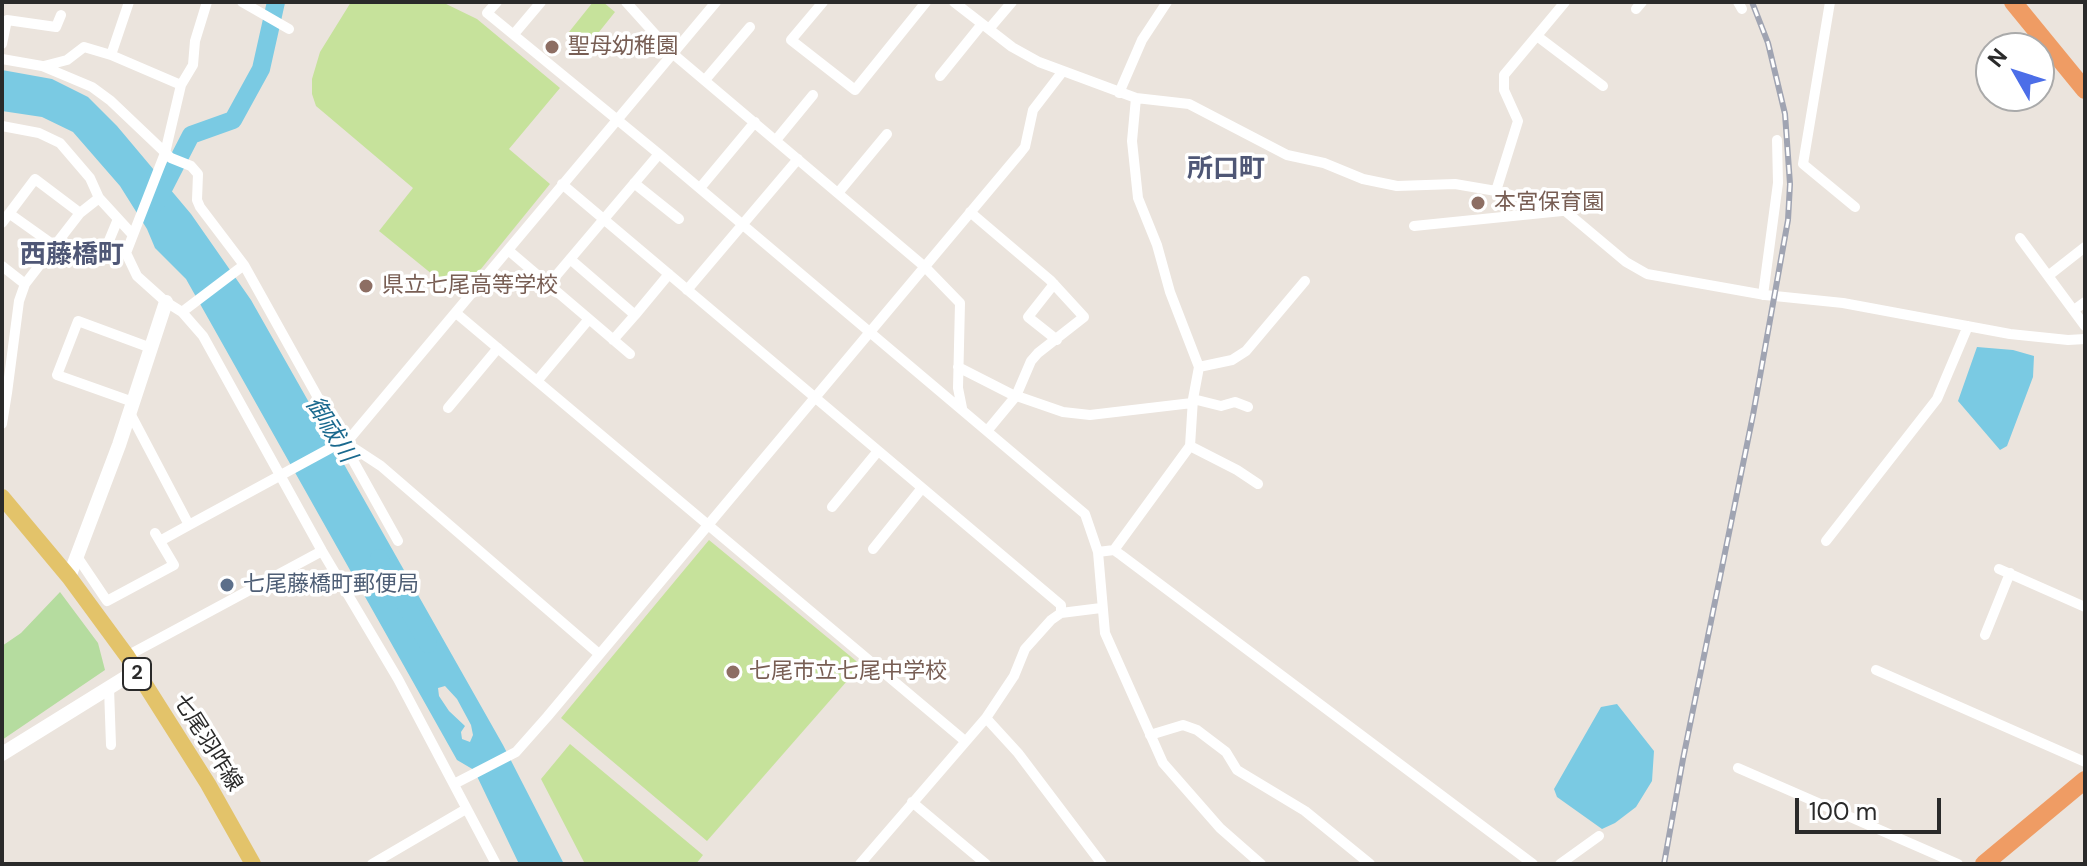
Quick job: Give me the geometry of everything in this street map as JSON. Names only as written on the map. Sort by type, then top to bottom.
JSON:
[{"type":"highway","points":[[2013,2],[2085,90]]},
{"type":"highway","points":[[1984,864],[2085,780]]},
{"type":"main road","name":"七尾羽咋線","points":[[2,497],[69,577],[127,656],[208,784],[252,864]]},
{"type":"street","points":[[111,55],[129,2]]},
{"type":"street","points":[[207,2],[195,41],[193,65],[181,85],[168,155],[126,253],[137,276],[182,312],[203,336],[322,551],[398,679],[496,864]]},
{"type":"street","points":[[242,2],[284,26]]},
{"type":"street","points":[[514,34],[541,2]]},
{"type":"street","points":[[626,2],[672,53],[925,267],[960,303],[958,388],[963,410]]},
{"type":"street","points":[[78,558],[107,601],[174,565],[158,537],[189,525],[344,442],[716,2]]},
{"type":"street","points":[[823,2],[791,40],[855,90],[926,2]]},
{"type":"street","points":[[954,2],[1012,47],[1039,62],[1136,98],[1189,104],[1287,155],[1324,163],[1363,179],[1397,186],[1455,184],[1496,191],[1564,210],[1626,262],[1647,274],[1763,295],[1843,303],[2041,338],[2085,339]]},
{"type":"street","points":[[940,76],[1012,2]]},
{"type":"street","points":[[1119,93],[1142,40],[1167,2]]},
{"type":"street","points":[[1496,191],[1518,121],[1504,90],[1504,75],[1565,2]]},
{"type":"street","points":[[1830,2],[1803,164],[1855,207]]},
{"type":"street","points":[[495,3],[487,13],[618,119],[1085,514],[1098,552],[1105,633],[1163,763],[1220,828],[1261,864]]},
{"type":"street","points":[[2,44],[7,20],[56,27],[61,15]]},
{"type":"street","points":[[705,80],[750,27]]},
{"type":"street","points":[[1537,36],[1603,86]]},
{"type":"street","points":[[42,66],[67,60],[84,47],[181,85]]},
{"type":"street","points":[[2,59],[42,66],[92,87],[168,155],[198,174],[197,200],[200,207],[244,265],[398,541]]},
{"type":"street","points":[[454,784],[516,752],[1025,147],[1033,110],[1063,71]]},
{"type":"street","points":[[776,140],[813,95]]},
{"type":"street","points":[[1114,550],[1190,446],[1199,367],[1138,198],[1132,141],[1136,98]]},
{"type":"street","points":[[700,188],[755,122]]},
{"type":"street","points":[[2,126],[39,133],[60,143],[90,178],[99,198],[132,234]]},
{"type":"street","points":[[838,193],[887,134]]},
{"type":"street","points":[[1763,295],[1778,183],[1777,140]]},
{"type":"street","points":[[549,284],[659,154]]},
{"type":"street","points":[[687,290],[798,159]]},
{"type":"street","points":[[2,223],[35,179],[80,213]]},
{"type":"street","points":[[634,183],[679,219]]},
{"type":"street","points":[[562,184],[1061,605],[1061,613]]},
{"type":"street","points":[[2,424],[19,301],[25,284],[80,213],[99,198]]},
{"type":"street","points":[[1414,226],[1564,210]]},
{"type":"street","points":[[970,212],[1054,284],[1084,317],[1031,361],[1016,396],[987,431]]},
{"type":"street","points":[[10,214],[55,246]]},
{"type":"street","points":[[101,260],[118,219]]},
{"type":"street","points":[[2020,238],[2085,326]]},
{"type":"street","points":[[2048,276],[2085,247]]},
{"type":"street","points":[[508,250],[630,354]]},
{"type":"street","points":[[570,259],[635,315]]},
{"type":"street","points":[[182,312],[244,265]]},
{"type":"street","points":[[2,266],[25,284]]},
{"type":"street","points":[[613,340],[669,274]]},
{"type":"street","points":[[1199,367],[1232,360],[1246,351],[1305,281]]},
{"type":"street","points":[[1054,284],[1028,317],[1057,340]]},
{"type":"street","points":[[69,577],[132,407],[166,302]]},
{"type":"street","points":[[2074,310],[2085,302]]},
{"type":"street","points":[[456,313],[965,741]]},
{"type":"street","points":[[537,381],[589,319]]},
{"type":"street","points":[[151,348],[78,321],[57,375],[132,407],[189,525]]},
{"type":"street","points":[[1826,541],[1937,399],[1968,326]]},
{"type":"street","points":[[448,408],[498,348]]},
{"type":"street","points":[[958,367],[1016,396],[1063,412],[1090,415],[1193,401],[1221,406],[1235,402],[1248,407]]},
{"type":"street","points":[[344,442],[381,466],[599,654]]},
{"type":"street","points":[[1190,446],[1258,484]]},
{"type":"street","points":[[832,507],[878,451]]},
{"type":"street","points":[[873,549],[922,488]]},
{"type":"street","points":[[1098,552],[1114,550],[1533,864]]},
{"type":"street","points":[[127,656],[322,551]]},
{"type":"street","points":[[1985,635],[2004,571],[2084,603]]},
{"type":"street","points":[[860,864],[986,718],[1014,676],[1025,649],[1051,620],[1061,613],[1101,608]]},
{"type":"street","points":[[1876,670],[2085,762]]},
{"type":"street","points":[[2,754],[136,671]]},
{"type":"street","points":[[109,688],[111,745]]},
{"type":"street","points":[[986,718],[1018,753],[1102,864]]},
{"type":"street","points":[[1150,735],[1183,725],[1197,730],[1226,752],[1237,770],[1305,811],[1370,864]]},
{"type":"street","points":[[1738,768],[1958,864]]},
{"type":"street","points":[[912,802],[986,864]]},
{"type":"street","points":[[372,864],[466,809]]},
{"type":"street","points":[[1560,864],[1599,836]]},
{"type":"green space","points":[[351,2],[442,2],[477,19],[560,88],[509,149],[550,184],[459,296],[379,231],[413,188],[316,106],[312,79],[320,52]]},
{"type":"green space","points":[[593,2],[603,2],[615,12],[587,47],[569,32]]},
{"type":"green space","points":[[709,540],[861,665],[707,841],[561,718]]},
{"type":"green space","points":[[60,592],[98,643],[105,670],[2,740],[2,646],[21,633]]},
{"type":"green space","points":[[570,744],[703,855],[696,864],[585,864],[541,779]]},
{"type":"water","points":[[2,70],[52,79],[88,97],[117,126],[191,214],[251,300],[503,745],[564,864],[519,864],[474,770],[457,760],[186,279],[155,248],[120,186],[73,132],[42,117],[2,111]],"holes":[[[386,575],[403,591],[419,615],[418,625],[398,601]],[[445,686],[457,699],[471,725],[473,735],[470,742],[462,739],[461,732],[465,726],[439,696],[438,688]]]},
{"type":"water","points":[[1977,347],[2013,350],[2034,356],[2033,377],[2007,446],[2000,450],[1958,401]]},
{"type":"water","points":[[1617,704],[1654,751],[1652,781],[1636,807],[1602,829],[1557,797],[1554,789],[1601,707]]},
{"type":"waterway","points":[[156,203],[191,135],[233,120],[261,69],[276,2]]},
{"type":"waterway","name":"御祓川","points":[[379,558],[428,644]]},
{"type":"railway","points":[[1664,864],[1753,415],[1788,220],[1790,184],[1785,114],[1768,43],[1752,2]]},
{"type":"place","name":"聖母幼稚園","points":[[552,47]]},
{"type":"place","name":"本宮保育園","points":[[1478,203]]},
{"type":"place","name":"県立七尾高等学校","points":[[366,286]]},
{"type":"place","name":"七尾藤橋町郵便局","points":[[227,585]]},
{"type":"place","name":"七尾市立七尾中学校","points":[[733,672]]},
{"type":"district","name":"所口町","points":[[1226,170]]},
{"type":"district","name":"西藤橋町","points":[[72,256]]}]
